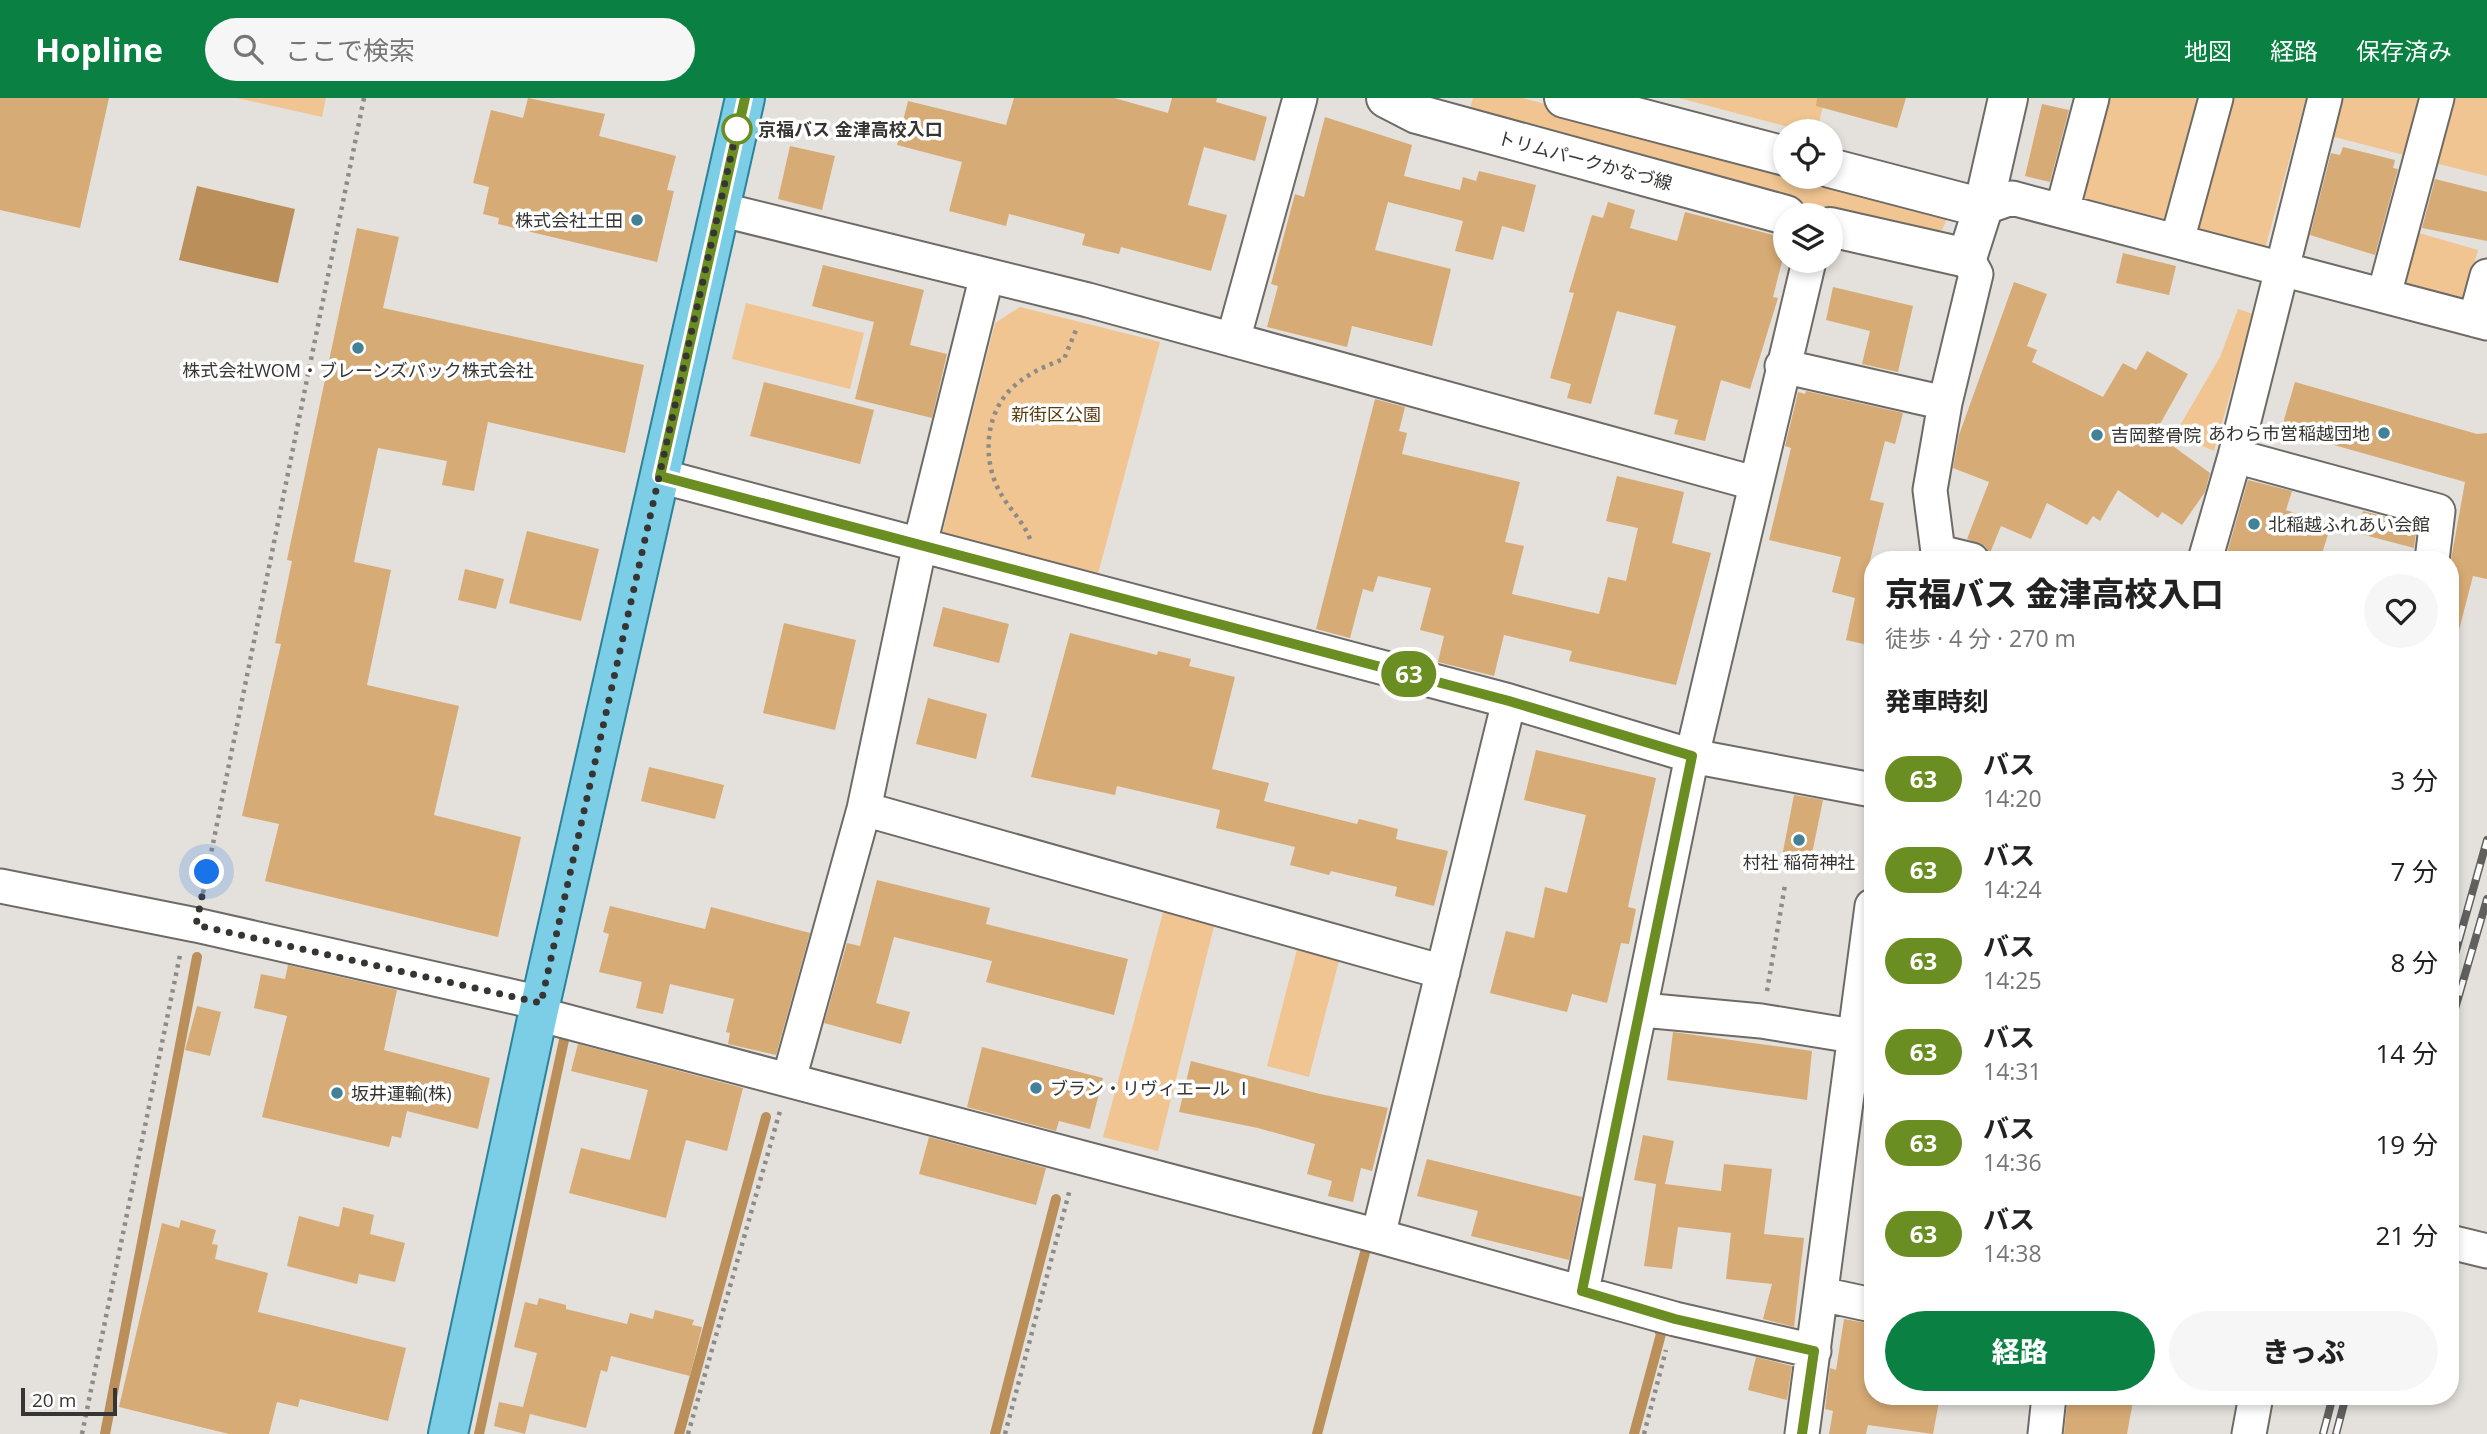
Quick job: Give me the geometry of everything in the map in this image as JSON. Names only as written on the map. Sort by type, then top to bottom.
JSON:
[{"type":"main road","points":[[448,1434],[539,1009],[745,98]]},
{"type":"main road","name":"トリムパークかなづ線","points":[[1386,98],[1417,114],[1773,211]]},
{"type":"main road","points":[[1563,98],[1773,153]]},
{"type":"main road","points":[[1843,230],[1967,258],[1983,208],[2008,98]]},
{"type":"main road","points":[[1843,171],[1983,208]]},
{"type":"street","points":[[1233,340],[1300,98]]},
{"type":"street","points":[[2063,211],[2092,98]]},
{"type":"street","points":[[2177,241],[2216,98]]},
{"type":"street","points":[[2208,551],[2235,456],[2325,98]]},
{"type":"street","points":[[2384,295],[2437,98]]},
{"type":"street","points":[[1983,208],[2011,198],[2481,321],[2487,276]]},
{"type":"street","points":[[719,208],[1088,300],[1754,483]]},
{"type":"street","points":[[1938,551],[1930,490],[1945,403],[1976,274],[1967,258]]},
{"type":"street","points":[[1582,1291],[1642,1010],[1692,756],[1754,483],[1806,273]]},
{"type":"street","points":[[789,1079],[864,808],[920,544],[988,275]]},
{"type":"street","points":[[1782,366],[1945,403]]},
{"type":"street","points":[[2235,456],[2438,512],[2433,551]]},
{"type":"street","points":[[660,476],[1509,701],[1692,756],[1864,788]]},
{"type":"street","points":[[1378,1236],[1509,701]]},
{"type":"street","points":[[864,808],[1443,972]]},
{"type":"street","points":[[0,886],[191,924],[539,1009],[789,1079],[1582,1291],[1675,1319],[1814,1351]]},
{"type":"street","points":[[1802,1434],[1821,1294],[1861,1078],[1853,1035],[1864,960]]},
{"type":"street","points":[[1642,1010],[1761,1021],[1853,1035]]},
{"type":"street","points":[[2459,1244],[2487,1251]]},
{"type":"street","points":[[1821,1294],[1864,1303]]},
{"type":"street","points":[[2045,1434],[2048,1405]]},
{"type":"street","points":[[2249,1434],[2254,1405]]},
{"type":"path","points":[[82,1434],[364,98]]},
{"type":"path","points":[[1032,544],[1026,528],[1000,493],[987,458],[990,427],[1010,389],[1038,369],[1064,359],[1088,300]]},
{"type":"path","points":[[1761,1021],[1786,885]]},
{"type":"path","points":[[688,1434],[789,1079]]},
{"type":"path","points":[[1005,1434],[1078,1157]]},
{"type":"path","points":[[1644,1434],[1675,1319]]},
{"type":"green space","points":[[237,98],[326,98],[322,117]]},
{"type":"green space","points":[[1473,98],[1522,98],[1773,164],[1773,189],[1843,189],[1843,182],[1951,210],[1942,230],[1931,235],[1843,218],[1843,203],[1781,203],[1467,120]]},
{"type":"green space","points":[[1679,98],[1825,98],[1820,119],[1773,119],[1773,123]]},
{"type":"green space","points":[[2104,98],[2201,98],[2169,220],[2078,197]]},
{"type":"green space","points":[[2226,98],[2306,98],[2265,249],[2192,229]]},
{"type":"green space","points":[[2332,98],[2422,98],[2408,156],[2323,134]]},
{"type":"green space","points":[[2447,98],[2487,98],[2487,176],[2431,162]]},
{"type":"green space","points":[[2412,231],[2478,250],[2464,301],[2397,283]]},
{"type":"green space","points":[[746,303],[864,333],[850,389],[732,359]]},
{"type":"green space","name":"新街区公園","points":[[1020,307],[1160,342],[1098,574],[942,534],[995,323]]},
{"type":"green space","points":[[2238,309],[2253,314],[2214,451],[2175,434],[2220,357]]},
{"type":"green space","points":[[1165,905],[1215,922],[1158,1151],[1103,1137]]},
{"type":"green space","points":[[1299,942],[1341,953],[1309,1077],[1267,1066]]},
{"type":"shaded area","points":[[197,186],[295,209],[278,283],[179,260]]},
{"type":"building","points":[[0,98],[109,98],[80,228],[0,210]]},
{"type":"building","points":[[528,98],[605,114],[599,136],[676,156],[667,190],[674,191],[657,262],[498,224],[499,218],[483,214],[489,187],[473,183],[491,110],[523,118]]},
{"type":"building","points":[[1014,98],[1114,98],[1168,113],[1172,98],[1217,98],[1216,102],[1267,117],[1255,161],[1204,147],[1188,205],[1227,215],[1211,271],[1121,247],[1119,254],[1082,245],[1085,234],[1009,214],[1006,226],[949,211],[962,162],[897,145],[908,101],[1006,125]]},
{"type":"building","points":[[1817,98],[1906,98],[1897,128],[1816,106]]},
{"type":"building","points":[[2042,104],[2069,110],[2050,182],[2025,176]]},
{"type":"building","points":[[1325,117],[1412,145],[1404,176],[1460,190],[1463,177],[1476,181],[1479,171],[1536,185],[1524,232],[1502,226],[1493,260],[1455,251],[1463,221],[1388,202],[1375,250],[1451,269],[1432,346],[1352,326],[1347,347],[1267,327],[1278,286],[1271,284],[1295,194],[1304,197]]},
{"type":"building","points":[[790,146],[835,156],[822,210],[778,199]]},
{"type":"building","points":[[2343,147],[2395,160],[2393,168],[2398,169],[2375,255],[2310,235],[2331,153],[2340,155]]},
{"type":"building","points":[[2435,179],[2487,192],[2487,241],[2422,228]]},
{"type":"building","points":[[1608,202],[1635,210],[1630,228],[1677,241],[1685,212],[1773,235],[1773,273],[1779,273],[1773,297],[1778,298],[1750,389],[1721,380],[1705,441],[1674,434],[1678,420],[1654,414],[1676,326],[1617,311],[1591,404],[1567,398],[1571,384],[1550,378],[1574,293],[1569,292],[1592,215],[1603,218]]},
{"type":"building","points":[[357,228],[399,237],[383,308],[644,365],[625,453],[488,422],[474,491],[442,485],[447,461],[378,448],[354,562],[391,570],[367,685],[459,706],[434,815],[521,837],[498,937],[265,881],[279,824],[242,816],[281,644],[275,643],[292,561],[287,560]]},
{"type":"building","points":[[2123,253],[2176,266],[2169,295],[2116,283]]},
{"type":"building","points":[[823,265],[924,290],[910,345],[947,354],[932,418],[855,399],[874,322],[812,306]]},
{"type":"building","points":[[2014,282],[2047,294],[2027,346],[2037,350],[2032,362],[2103,397],[2123,363],[2136,370],[2147,351],[2188,374],[2155,433],[2210,473],[2205,492],[2182,525],[2162,512],[2158,518],[2118,490],[2100,521],[2093,516],[2087,525],[2047,503],[2031,539],[2001,526],[1989,551],[1985,546],[1967,539],[1989,482],[1953,468],[1959,435]]},
{"type":"building","points":[[1833,287],[1913,306],[1898,372],[1862,364],[1870,331],[1826,320]]},
{"type":"building","points":[[764,382],[874,410],[860,464],[750,436]]},
{"type":"building","name":"あわら市営稲越団地","points":[[2295,382],[2477,434],[2487,433],[2487,579],[2473,576],[2459,630],[2459,551],[2453,551],[2465,482],[2281,430]]},
{"type":"building","points":[[1806,391],[1903,413],[1895,444],[1885,441],[1870,500],[1884,503],[1872,551],[1864,551],[1864,644],[1846,640],[1855,598],[1832,592],[1841,557],[1769,540],[1791,448],[1785,446],[1798,392],[1805,394]]},
{"type":"building","points":[[1375,399],[1405,407],[1399,431],[1407,433],[1402,454],[1520,482],[1505,542],[1524,546],[1512,594],[1599,614],[1608,577],[1626,581],[1638,528],[1606,521],[1617,476],[1684,492],[1672,543],[1711,553],[1676,685],[1569,661],[1572,651],[1504,635],[1494,676],[1438,662],[1444,636],[1420,630],[1431,588],[1378,576],[1373,592],[1363,589],[1350,638],[1316,629]]},
{"type":"building","name":"北稲越ふれあい会館","points":[[2248,480],[2292,491],[2286,510],[2331,525],[2323,551],[2228,551]]},
{"type":"building","points":[[2363,511],[2417,525],[2414,548],[2357,533]]},
{"type":"building","points":[[527,531],[599,549],[581,621],[509,603]]},
{"type":"building","points":[[465,569],[504,579],[496,609],[458,600]]},
{"type":"building","points":[[943,607],[1009,624],[999,663],[933,646]]},
{"type":"building","points":[[784,623],[856,640],[835,730],[763,713]]},
{"type":"building","points":[[1070,633],[1157,655],[1158,651],[1191,659],[1189,666],[1235,677],[1212,769],[1269,783],[1264,801],[1357,824],[1359,819],[1398,829],[1396,839],[1448,851],[1434,906],[1395,896],[1397,887],[1331,871],[1329,875],[1290,865],[1295,847],[1216,828],[1220,810],[1117,786],[1115,795],[1031,777]]},
{"type":"building","points":[[928,698],[987,714],[976,759],[916,744]]},
{"type":"building","points":[[1536,750],[1656,778],[1628,907],[1636,909],[1629,944],[1621,943],[1607,1003],[1572,994],[1567,1012],[1490,993],[1506,931],[1534,938],[1545,887],[1567,893],[1586,815],[1524,800]]},
{"type":"building","points":[[649,767],[724,785],[715,819],[641,801]]},
{"type":"building","points":[[1794,795],[1823,800],[1808,873],[1780,867]]},
{"type":"building","points":[[877,880],[990,908],[986,924],[1128,959],[1114,1015],[986,982],[992,961],[894,937],[876,1003],[910,1012],[901,1044],[824,1023],[847,943],[860,946]]},
{"type":"building","points":[[610,906],[705,929],[711,907],[810,933],[776,1055],[728,1044],[730,1033],[726,1032],[734,999],[670,984],[663,1014],[636,1008],[642,982],[599,972],[609,934],[603,932]]},
{"type":"building","points":[[288,965],[397,990],[384,1050],[490,1078],[478,1129],[407,1111],[401,1138],[392,1136],[389,1147],[262,1117],[287,1016],[254,1008],[261,974],[285,979]]},
{"type":"building","points":[[197,1006],[221,1012],[210,1056],[185,1050]]},
{"type":"building","points":[[1673,1032],[1812,1051],[1807,1100],[1667,1080]]},
{"type":"building","points":[[578,1044],[743,1088],[727,1151],[686,1140],[666,1218],[569,1193],[581,1148],[630,1160],[648,1090],[571,1071]]},
{"type":"building","name":"ブラン・リヴィエール Ⅰ","points":[[982,1047],[1103,1078],[1090,1129],[1059,1121],[1056,1131],[967,1107]]},
{"type":"building","points":[[1191,1061],[1320,1094],[1388,1108],[1372,1171],[1361,1168],[1353,1202],[1328,1196],[1332,1181],[1307,1174],[1315,1144],[1258,1128],[1179,1112]]},
{"type":"building","points":[[1643,1135],[1674,1141],[1665,1184],[1721,1191],[1724,1164],[1772,1169],[1764,1234],[1804,1238],[1794,1327],[1763,1319],[1772,1284],[1726,1279],[1731,1233],[1678,1227],[1672,1269],[1644,1266],[1656,1184],[1634,1180]]},
{"type":"building","points":[[929,1137],[1046,1168],[1036,1205],[919,1174]]},
{"type":"building","points":[[1427,1159],[1582,1197],[1569,1260],[1471,1236],[1478,1211],[1417,1196]]},
{"type":"building","points":[[343,1207],[374,1215],[370,1234],[405,1243],[395,1282],[359,1274],[357,1284],[287,1266],[299,1216],[339,1227]]},
{"type":"building","points":[[181,1220],[216,1230],[212,1244],[218,1245],[215,1259],[268,1273],[258,1312],[406,1348],[388,1421],[300,1399],[298,1407],[277,1402],[269,1434],[229,1434],[119,1407],[162,1223],[179,1228]]},
{"type":"building","points":[[539,1298],[566,1305],[566,1309],[627,1324],[630,1313],[653,1319],[655,1310],[694,1320],[692,1325],[702,1327],[690,1376],[611,1356],[607,1372],[601,1370],[586,1428],[530,1414],[525,1434],[494,1426],[499,1402],[523,1407],[537,1353],[514,1347],[525,1302],[537,1305]]},
{"type":"building","points":[[1844,1319],[1864,1323],[1864,1405],[1938,1405],[1933,1434],[1868,1425],[1866,1434],[1829,1434],[1833,1411],[1825,1409],[1830,1368],[1836,1370]]},
{"type":"building","points":[[1756,1357],[1792,1366],[1787,1400],[1748,1390]]},
{"type":"building","points":[[2067,1405],[2132,1405],[2127,1434],[2064,1434]]},
{"type":"waterway","points":[[105,1434],[197,957]]},
{"type":"waterway","points":[[479,1434],[564,1040]]},
{"type":"waterway","points":[[679,1434],[766,1117]]},
{"type":"waterway","points":[[995,1434],[1056,1199]]},
{"type":"waterway","points":[[1317,1434],[1367,1245],[1374,1247]]},
{"type":"waterway","points":[[1634,1434],[1661,1334],[1657,1326],[1651,1324]]},
{"type":"railway","points":[[2459,940],[2487,840]]},
{"type":"railway","points":[[2459,995],[2487,899]]},
{"type":"railway","points":[[2323,1434],[2331,1405]]},
{"type":"railway","points":[[2336,1434],[2344,1405]]},
{"type":"bus line","name":"63","points":[[745,98],[660,476],[1509,701],[1692,756],[1642,1010],[1582,1291],[1675,1319],[1814,1351],[1802,1434]]},
{"type":"place","name":"京福バス 金津高校入口","points":[[737,129]]},
{"type":"place","name":"株式会社土田","points":[[637,220]]},
{"type":"place","name":"株式会社WOM・ブレーンズパック株式会社","points":[[358,348]]},
{"type":"place","name":"あわら市営稲越団地","points":[[2384,433]]},
{"type":"place","name":"吉岡整骨院","points":[[2097,435]]},
{"type":"place","name":"北稲越ふれあい会館","points":[[2254,524]]},
{"type":"place","name":"村社 稲荷神社","points":[[1799,840]]},
{"type":"place","name":"ブラン・リヴィエール Ⅰ","points":[[1036,1088]]},
{"type":"place","name":"坂井運輸(株)","points":[[337,1093]]},
{"type":"route","points":[[207,872],[196,925],[541,1003],[737,129]]}]
